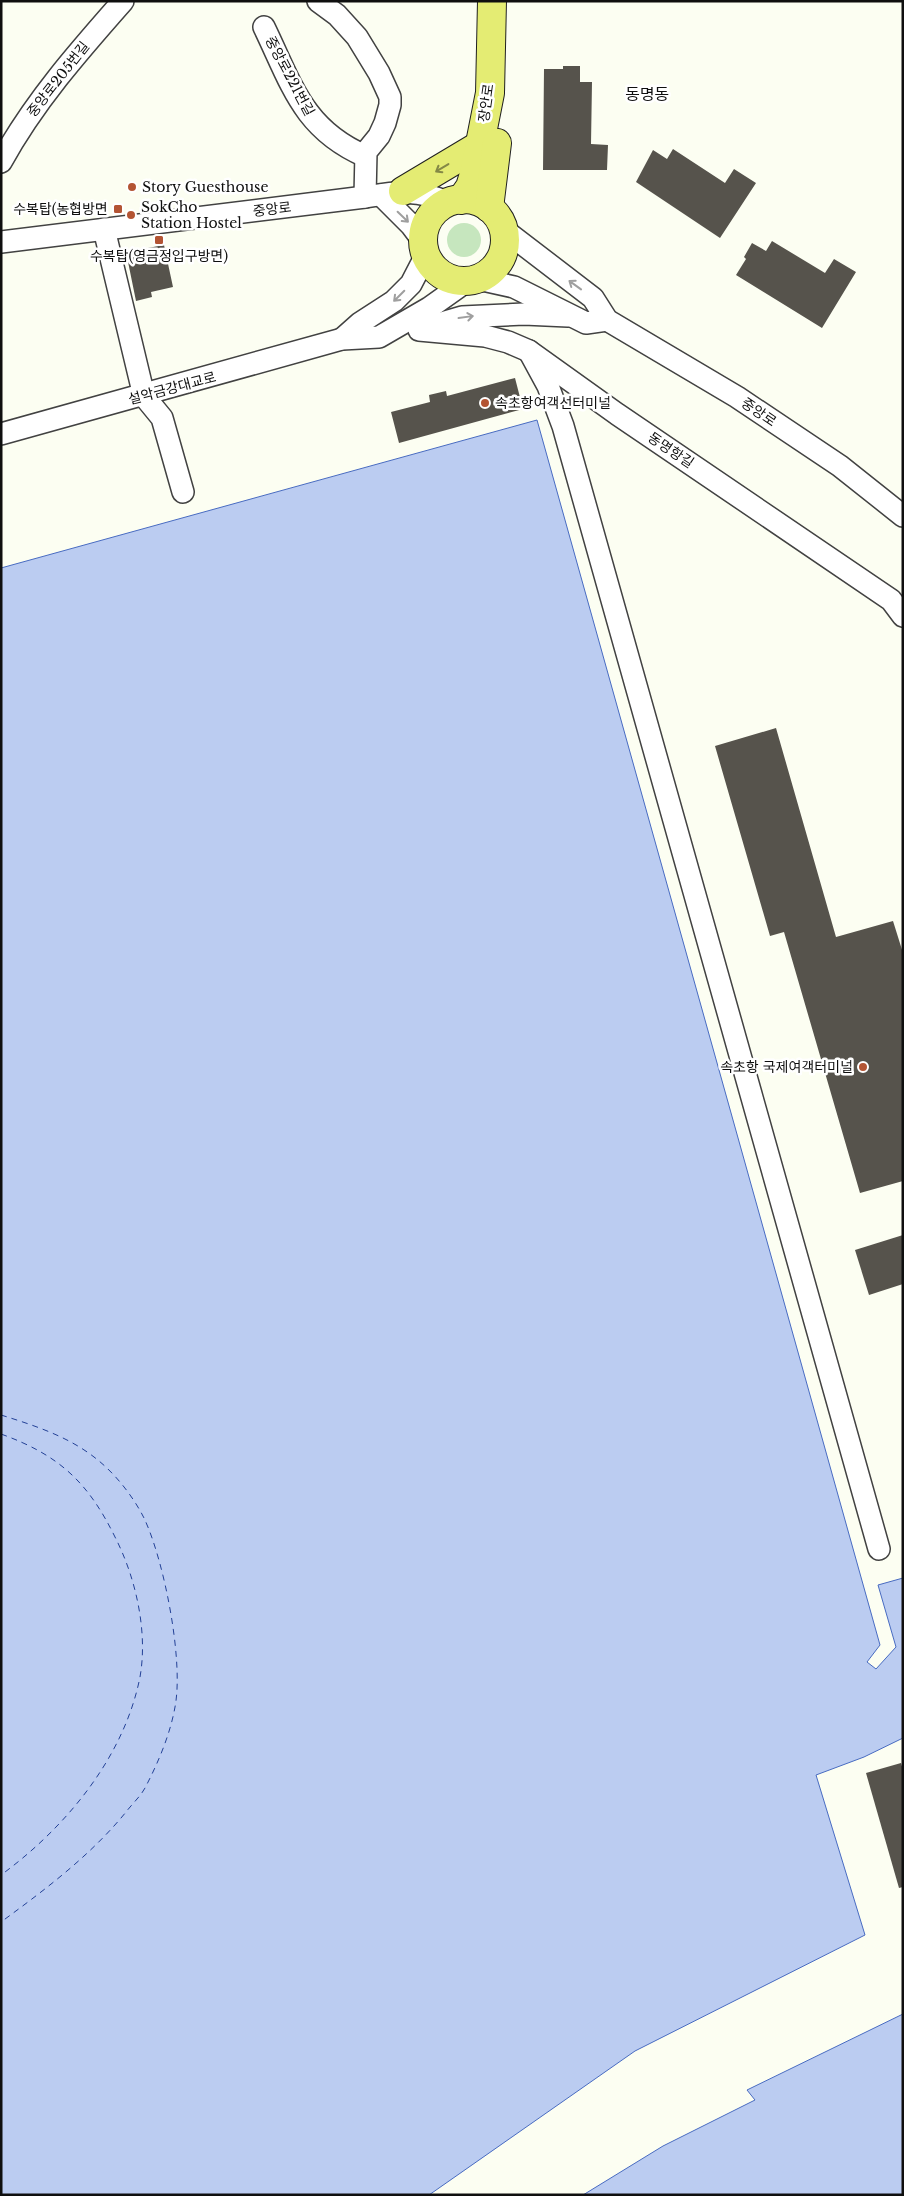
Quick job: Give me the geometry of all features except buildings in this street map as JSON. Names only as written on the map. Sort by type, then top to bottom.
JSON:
[{"type":"main road","name":"장안로","points":[[455,201],[470,187],[490,93],[492,1]]},
{"type":"main road","points":[[490,93],[497,115],[496,219]]},
{"type":"main road","points":[[383,194],[480,145]]},
{"type":"main road","points":[[455,201],[481,203],[496,219],[505,241],[503,254],[489,273],[472,280],[454,280],[442,275],[432,266],[424,248],[426,225],[435,212],[455,201]]},
{"type":"street","name":"중앙로205번길","points":[[1,162],[33,109],[64,68],[123,1]]},
{"type":"street","points":[[318,1],[337,15],[357,37],[388,91],[390,105],[385,123],[379,136],[365,156],[383,194],[412,225],[424,248],[411,284],[394,302],[360,323],[342,339]]},
{"type":"street","name":"중앙로221번길","points":[[264,27],[305,110],[334,140],[365,156]]},
{"type":"street","name":"중앙로","points":[[1,242],[383,194],[455,201]]},
{"type":"street","points":[[379,337],[472,280],[514,287],[544,301],[568,316],[586,323],[607,320],[593,298],[496,219]]},
{"type":"street","points":[[104,229],[144,396],[162,418],[184,492]]},
{"type":"street","points":[[342,339],[379,337],[419,330],[462,317],[524,314],[568,316]]},
{"type":"street","name":"중앙로","points":[[607,320],[768,418],[840,466],[903,516]]},
{"type":"street","name":"동명항길","points":[[419,330],[485,336],[508,342],[529,351],[625,420],[892,600],[903,616]]},
{"type":"street","name":"설악금강대교로","points":[[1,434],[144,396],[342,339]]},
{"type":"street","points":[[529,351],[548,386],[563,426],[879,1548]]},
{"type":"green space","points":[[464,223],[471,224],[476,228],[480,233],[480,247],[476,252],[471,256],[464,257],[457,256],[452,252],[448,247],[447,240],[448,233],[452,228],[457,224]]},
{"type":"water","points":[[537,420],[880,1645],[867,1662],[876,1669],[896,1647],[878,1585],[903,1578],[903,1738],[864,1757],[816,1775],[865,1935],[635,2051],[429,2195],[1,2195],[1,568]]},
{"type":"water","points":[[903,2014],[903,2195],[583,2195],[663,2146],[755,2100],[747,2090]]},
{"type":"ferry route","points":[[1,1415],[49,1432],[84,1450],[109,1470],[134,1501],[144,1518],[159,1559],[170,1611],[177,1664],[177,1687],[173,1717],[163,1749],[141,1794],[112,1828],[83,1857],[1,1922]]},
{"type":"ferry route","points":[[1,1434],[21,1442],[55,1461],[70,1473],[94,1501],[115,1537],[129,1570],[138,1606],[142,1642],[140,1677],[132,1707],[121,1736],[106,1763],[69,1813],[47,1836],[1,1875]]},
{"type":"place","name":"Story Guesthouse","points":[[132,187]]},
{"type":"place","name":"수복탑(농협방면","points":[[118,209]]},
{"type":"place","name":"SokCho Station Hostel","points":[[131,215]]},
{"type":"place","name":"수복탑(영금정입구방면)","points":[[159,240]]},
{"type":"place","name":"속초항여객선터미널","points":[[485,403]]},
{"type":"place","name":"속초항 국제여객터미널","points":[[863,1067]]},
{"type":"district","name":"동명동","points":[[647,94]]}]
